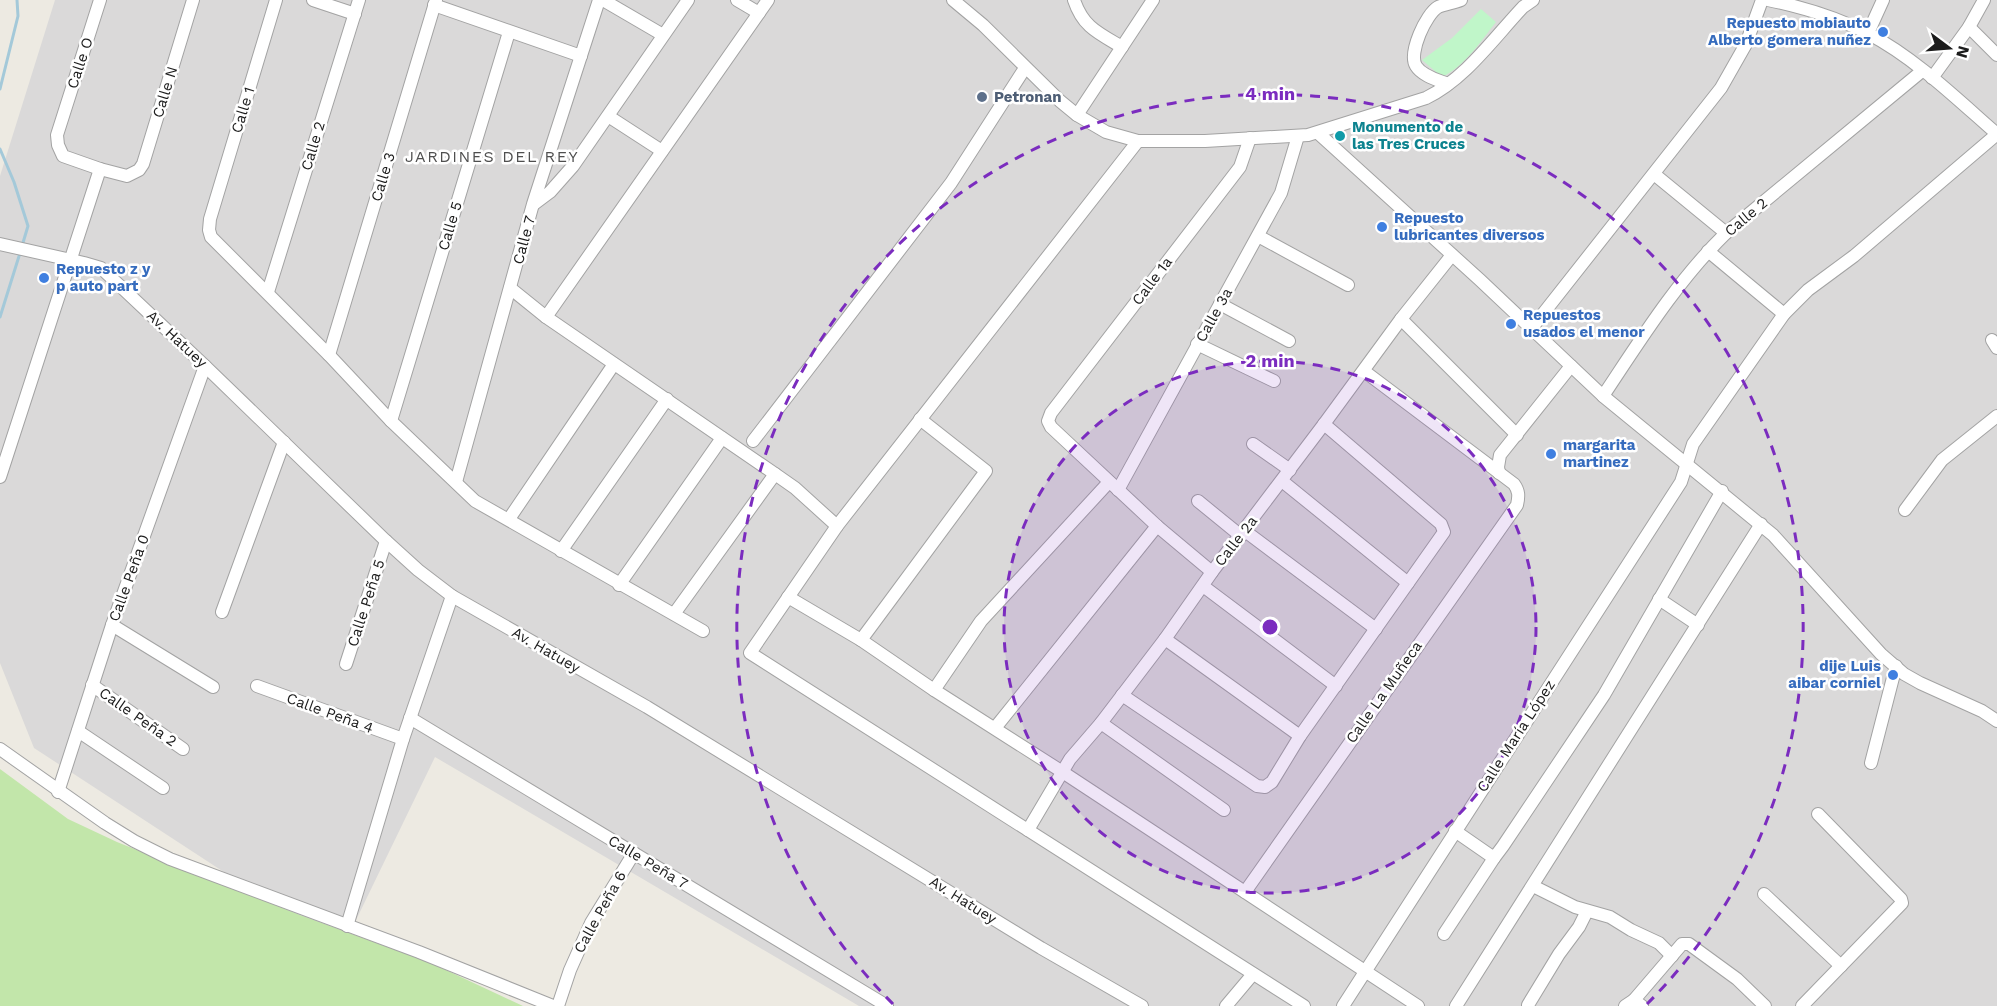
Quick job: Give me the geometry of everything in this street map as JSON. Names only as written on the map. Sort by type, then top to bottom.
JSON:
[{"type":"street","name":"Calle O","points":[[100,0],[57,135],[63,156],[100,170]]},
{"type":"street","name":"Calle N","points":[[100,170],[127,176],[143,164],[193,0]]},
{"type":"street","name":"Calle 1","points":[[268,292],[217,244],[209,230],[210,219],[276,0]]},
{"type":"street","points":[[313,0],[355,14]]},
{"type":"street","name":"Calle 2","points":[[268,292],[359,0]]},
{"type":"street","points":[[601,0],[663,35]]},
{"type":"street","name":"Calle 7","points":[[456,482],[533,204],[601,0]]},
{"type":"street","points":[[533,204],[550,192],[573,166],[688,0]]},
{"type":"street","points":[[737,0],[759,13]]},
{"type":"street","points":[[546,317],[768,0]]},
{"type":"street","points":[[953,0],[983,25],[1025,68],[1077,115],[1106,132],[1138,141],[1298,136],[1318,133],[1426,98],[1448,84],[1468,67],[1523,7],[1533,0]]},
{"type":"street","points":[[1074,0],[1079,13],[1090,29],[1122,47]]},
{"type":"street","points":[[1077,115],[1153,0]]},
{"type":"street","points":[[1448,84],[1425,74],[1416,66],[1414,58],[1420,33],[1431,13],[1433,4],[1461,0]]},
{"type":"street","points":[[1530,329],[1722,88],[1746,44],[1762,0]]},
{"type":"street","points":[[1768,0],[1816,12],[1868,33],[1903,56],[1997,134]]},
{"type":"street","points":[[1868,33],[1883,0]]},
{"type":"street","name":"Calle 2","points":[[1603,396],[1658,312],[1708,251],[1726,233],[1927,75],[1970,27],[1984,0]]},
{"type":"street","points":[[435,2],[509,32],[581,56]]},
{"type":"street","name":"Calle 3","points":[[329,355],[435,2]]},
{"type":"street","points":[[1970,27],[1997,55]]},
{"type":"street","name":"Calle 5","points":[[391,421],[509,32]]},
{"type":"street","points":[[753,441],[951,183],[1025,68]]},
{"type":"street","points":[[608,116],[662,152]]},
{"type":"street","points":[[1318,133],[1480,280],[1603,396],[1761,524],[1802,565],[1881,654],[1920,683],[1983,711],[1997,721]]},
{"type":"street","name":"Calle María López","points":[[1343,1006],[1681,482],[1693,444],[1784,314],[1808,290],[1854,256],[1997,134]]},
{"type":"street","name":"Calle 3a","points":[[934,690],[981,621],[1114,486],[1281,194],[1298,136]]},
{"type":"street","name":"Calle 1a","points":[[1114,486],[1051,426],[1048,421],[1051,413],[1240,167],[1250,138]]},
{"type":"street","points":[[1138,141],[837,526],[750,653],[1304,1006]]},
{"type":"street","points":[[0,477],[100,170]]},
{"type":"street","points":[[1654,174],[1726,233]]},
{"type":"street","points":[[1258,236],[1348,285]]},
{"type":"street","name":"Av. Hatuey","points":[[0,244],[101,268],[206,366],[386,541],[452,596],[647,707],[1041,948],[1142,1006]]},
{"type":"street","points":[[1708,251],[1784,314]]},
{"type":"street","name":"Calle 2a","points":[[1028,830],[1061,771],[1165,639],[1401,319],[1452,255]]},
{"type":"street","points":[[510,288],[546,317],[795,488],[837,526]]},
{"type":"street","points":[[268,292],[391,421],[475,501],[703,632]]},
{"type":"street","points":[[1220,304],[1289,341]]},
{"type":"street","points":[[1401,319],[1517,435]]},
{"type":"street","points":[[1197,344],[1274,381]]},
{"type":"street","points":[[508,519],[614,364]]},
{"type":"street","name":"Calle Peña 0","points":[[58,792],[112,625],[206,366]]},
{"type":"street","points":[[1499,473],[1500,455],[1570,366]]},
{"type":"street","points":[[1364,371],[1499,473]]},
{"type":"street","points":[[561,551],[667,399]]},
{"type":"street","points":[[1905,510],[1942,460],[1997,416]]},
{"type":"street","points":[[861,640],[986,471],[920,419]]},
{"type":"street","points":[[1122,695],[1261,787],[1269,786],[1300,736],[1444,532],[1443,527],[1324,424]]},
{"type":"street","points":[[619,585],[722,438]]},
{"type":"street","points":[[222,612],[284,442]]},
{"type":"street","points":[[1254,444],[1290,471]]},
{"type":"street","name":"Calle La Muñeca","points":[[1245,892],[1516,505],[1519,499],[1518,491],[1514,484],[1499,473]]},
{"type":"street","points":[[674,614],[775,474]]},
{"type":"street","points":[[1281,481],[1408,583]]},
{"type":"street","points":[[1114,486],[1212,573]]},
{"type":"street","points":[[1444,934],[1604,695],[1722,491]]},
{"type":"street","points":[[1198,501],[1376,629]]},
{"type":"street","points":[[1456,1006],[1761,524]]},
{"type":"street","points":[[994,728],[1157,526]]},
{"type":"street","name":"Calle Peña 5","points":[[346,664],[386,541]]},
{"type":"street","points":[[1203,586],[1336,686]]},
{"type":"street","points":[[347,926],[403,739],[452,596]]},
{"type":"street","points":[[788,597],[861,640],[1418,1006]]},
{"type":"street","points":[[1659,599],[1698,625]]},
{"type":"street","points":[[112,625],[213,687]]},
{"type":"street","points":[[1165,639],[1300,736]]},
{"type":"street","points":[[1871,763],[1896,666]]},
{"type":"street","name":"Calle Peña 2","points":[[92,686],[183,748]]},
{"type":"street","name":"Calle Peña 4","points":[[257,686],[403,739]]},
{"type":"street","name":"Calle Peña 7","points":[[410,718],[887,1006]]},
{"type":"street","points":[[1101,723],[1224,810]]},
{"type":"street","points":[[78,731],[164,788]]},
{"type":"street","points":[[0,749],[26,766],[58,792],[134,841],[170,858],[553,1006]]},
{"type":"street","points":[[1802,1006],[1902,903],[1818,814]]},
{"type":"street","points":[[1455,831],[1494,858]]},
{"type":"street","name":"Calle Peña 6","points":[[558,1006],[570,970],[591,923],[634,853]]},
{"type":"street","points":[[1533,886],[1587,911],[1610,917],[1659,943],[1672,956]]},
{"type":"street","points":[[1764,894],[1841,966]]},
{"type":"street","points":[[1528,1005],[1559,954],[1580,927],[1587,911]]},
{"type":"street","points":[[1634,1004],[1682,944],[1693,946],[1737,979],[1765,1006]]},
{"type":"street","points":[[1226,1006],[1253,974]]},
{"type":"shaded area","points":[[55,0],[1997,0],[1997,1006],[859,1006],[435,757],[342,949],[34,748],[0,663],[0,176]]},
{"type":"green space","points":[[1481,9],[1496,22],[1465,60],[1442,77],[1422,60],[1452,38]]},
{"type":"green space","points":[[0,769],[68,819],[117,842],[300,915],[431,963],[523,1006],[0,1006]]},
{"type":"waterway","points":[[0,89],[18,16],[17,0]]},
{"type":"waterway","points":[[0,149],[14,182],[28,226],[22,246]]},
{"type":"waterway","points":[[0,317],[20,253]]},
{"type":"place","name":"Repuesto mobiauto Alberto gomera nuñez","points":[[1883,32]]},
{"type":"place","name":"Petronan","points":[[982,97]]},
{"type":"place","name":"Monumento de las Tres Cruces","points":[[1340,136]]},
{"type":"place","name":"Repuesto lubricantes diversos","points":[[1382,227]]},
{"type":"place","name":"Repuesto z y p auto part","points":[[44,278]]},
{"type":"place","name":"Repuestos usados el menor","points":[[1511,324]]},
{"type":"place","name":"margarita martinez","points":[[1551,454]]},
{"type":"place","name":"dije Luis aibar corniel","points":[[1893,675]]},
{"type":"district","name":"JARDINES DEL REY","points":[[492,156]]}]
